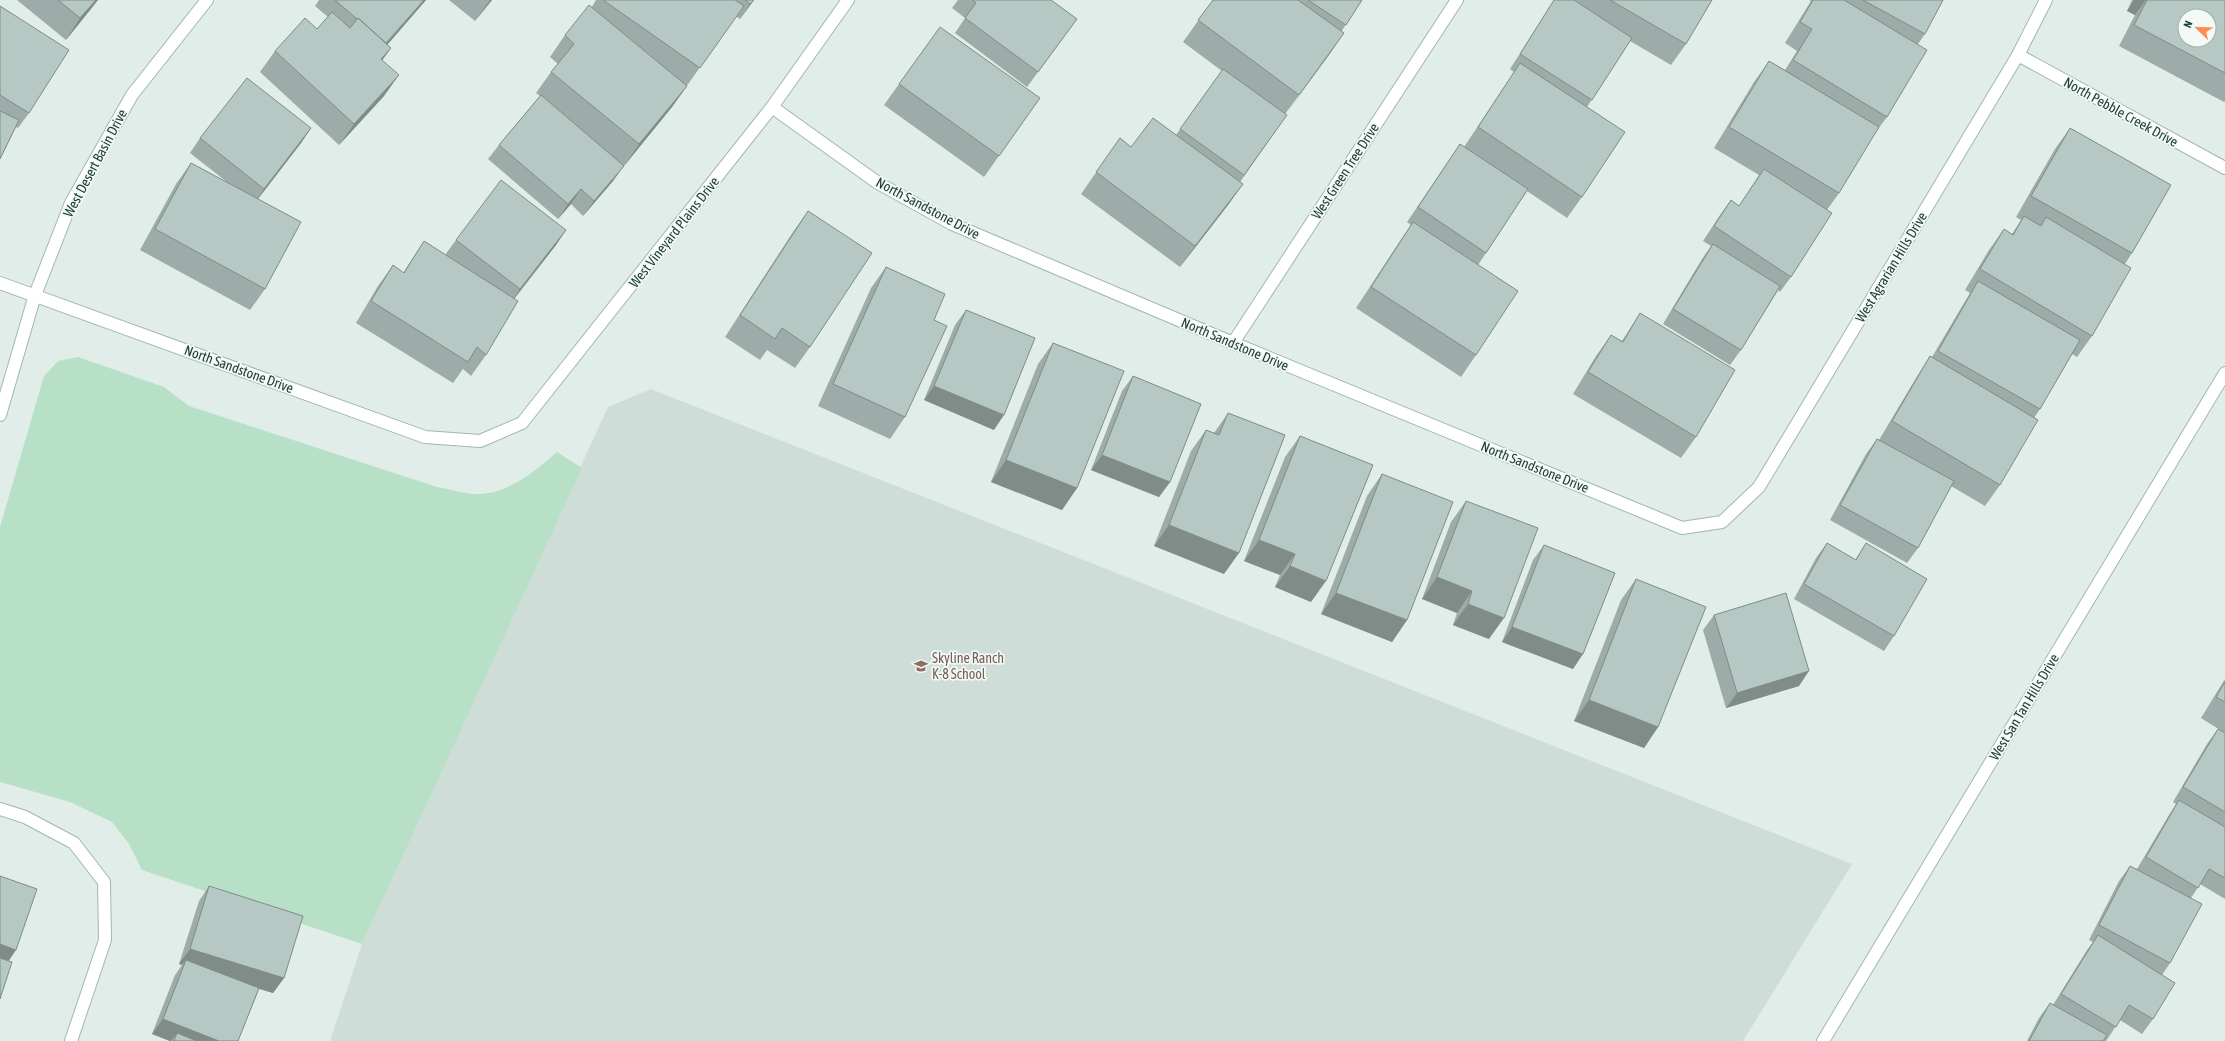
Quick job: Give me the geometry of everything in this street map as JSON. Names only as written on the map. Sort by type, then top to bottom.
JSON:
[{"type":"street","name":"West Desert Basin Drive","points":[[0,416],[35,295],[71,203],[132,95],[207,0]]},
{"type":"street","name":"West Vineyard Plains Drive","points":[[480,441],[522,423],[772,106],[848,0]]},
{"type":"street","name":"West Green Tree Drive","points":[[1233,343],[1457,0]]},
{"type":"street","name":"West Agrarian Hills Drive","points":[[1722,522],[1759,487],[2018,55],[2046,0]]},
{"type":"street","name":"North Pebble Creek Drive","points":[[2018,55],[2225,168]]},
{"type":"street","name":"North Sandstone Drive","points":[[772,106],[878,183],[952,224],[1233,343],[1682,528],[1722,522]]},
{"type":"street","name":"North Sandstone Drive","points":[[0,283],[425,437],[480,441]]},
{"type":"street","name":"West San Tan Hills Drive","points":[[1823,1041],[2225,373]]},
{"type":"street","points":[[0,809],[25,817],[74,843],[104,882],[105,940],[71,1041]]},
{"type":"shaded area","name":"Skyline Ranch K-8 School","points":[[651,389],[1852,864],[1743,1041],[330,1041],[362,944],[608,407]]},
{"type":"green space","points":[[78,357],[164,387],[189,406],[437,487],[464,493],[480,494],[501,490],[531,473],[557,452],[582,468],[362,944],[142,870],[129,844],[112,822],[70,802],[0,782],[0,527],[44,376],[58,361]]},
{"type":"building","points":[[58,0],[96,0],[80,18]]},
{"type":"building","points":[[335,0],[424,0],[386,43]]},
{"type":"building","points":[[603,0],[735,0],[744,6],[700,68]]},
{"type":"building","points":[[745,0],[754,0],[750,4]]},
{"type":"building","points":[[972,0],[1051,0],[1077,19],[1038,72],[965,18],[976,3]]},
{"type":"building","points":[[1213,0],[1298,0],[1344,33],[1299,95],[1198,20]]},
{"type":"building","points":[[1308,0],[1362,0],[1346,25]]},
{"type":"building","points":[[1554,0],[1574,0],[1632,38],[1592,100],[1520,54]]},
{"type":"building","points":[[1610,0],[1712,0],[1686,44]]},
{"type":"building","points":[[1813,0],[1844,0],[1927,50],[1887,117],[1793,60],[1812,29],[1800,22]]},
{"type":"building","points":[[1863,0],[1943,0],[1925,34]]},
{"type":"building","points":[[2147,0],[2225,0],[2225,73],[2178,48],[2217,48],[2217,8],[2177,8],[2177,48],[2134,25]]},
{"type":"building","points":[[589,5],[687,86],[639,144],[551,72],[574,44],[565,35]]},
{"type":"building","points":[[0,6],[69,50],[29,113],[0,95]]},
{"type":"building","points":[[332,12],[350,28],[358,18],[391,48],[381,59],[399,75],[354,124],[275,51],[305,18],[317,29]]},
{"type":"building","points":[[940,27],[1040,98],[999,156],[899,84]]},
{"type":"building","points":[[1769,61],[1879,127],[1839,193],[1729,127]]},
{"type":"building","points":[[1520,63],[1625,132],[1582,197],[1478,127]]},
{"type":"building","points":[[1223,69],[1287,115],[1244,175],[1180,129]]},
{"type":"building","points":[[247,78],[311,128],[264,189],[200,138]]},
{"type":"building","points":[[541,95],[624,166],[594,201],[581,189],[568,204],[499,145]]},
{"type":"building","points":[[0,111],[19,120],[0,159]]},
{"type":"building","points":[[1153,118],[1243,184],[1195,246],[1096,172],[1120,138],[1131,147]]},
{"type":"building","points":[[2070,128],[2171,185],[2132,253],[2031,196]]},
{"type":"building","points":[[1460,144],[1528,189],[1486,253],[1418,207]]},
{"type":"building","points":[[191,163],[301,222],[265,289],[155,229]]},
{"type":"building","points":[[1764,169],[1832,213],[1791,277],[1714,226],[1731,200],[1739,206]]},
{"type":"building","points":[[501,180],[566,230],[520,289],[456,240]]},
{"type":"building","points":[[808,211],[872,253],[810,347],[782,328],[775,339],[740,315]]},
{"type":"building","points":[[2024,216],[2041,226],[2046,217],[2131,268],[2092,336],[1980,269],[2004,229],[2013,235]]},
{"type":"building","points":[[1413,222],[1518,291],[1476,355],[1371,287]]},
{"type":"building","points":[[424,241],[518,301],[486,355],[477,347],[468,362],[371,301],[393,265],[404,273]]},
{"type":"building","points":[[1713,244],[1780,286],[1741,350],[1673,309]]},
{"type":"building","points":[[886,267],[945,294],[934,320],[947,326],[905,417],[833,384]]},
{"type":"building","points":[[1978,281],[2080,340],[2040,409],[1938,351]]},
{"type":"building","points":[[966,310],[1035,338],[1004,415],[934,386]]},
{"type":"building","points":[[1640,313],[1735,370],[1696,437],[1588,372],[1611,335],[1623,342]]},
{"type":"building","points":[[1053,343],[1124,371],[1077,488],[1006,460]]},
{"type":"building","points":[[1930,356],[2038,420],[2000,485],[1892,421]]},
{"type":"building","points":[[1133,376],[1201,404],[1170,482],[1102,455]]},
{"type":"building","points":[[1228,413],[1285,435],[1239,553],[1169,525],[1206,430],[1219,435]]},
{"type":"building","points":[[1300,436],[1373,465],[1326,581],[1290,566],[1295,554],[1259,540]]},
{"type":"building","points":[[1877,439],[1954,481],[1918,548],[1840,505]]},
{"type":"building","points":[[1382,474],[1453,502],[1407,620],[1336,593]]},
{"type":"building","points":[[1466,501],[1538,528],[1504,618],[1468,604],[1472,591],[1437,577]]},
{"type":"building","points":[[1827,543],[1856,560],[1866,543],[1927,579],[1894,636],[1804,584]]},
{"type":"building","points":[[1544,545],[1615,573],[1583,654],[1512,627]]},
{"type":"building","points":[[1636,579],[1706,607],[1658,727],[1589,700]]},
{"type":"building","points":[[1786,593],[1809,671],[1737,693],[1714,615]]},
{"type":"building","points":[[2225,682],[2225,702],[2216,697]]},
{"type":"building","points":[[2218,729],[2225,733],[2225,812],[2183,787]]},
{"type":"building","points":[[2179,800],[2225,827],[2225,878],[2209,869],[2198,888],[2146,857]]},
{"type":"building","points":[[2130,866],[2202,904],[2170,963],[2099,925]]},
{"type":"building","points":[[0,876],[37,889],[16,950],[0,944]]},
{"type":"building","points":[[209,886],[303,916],[284,978],[190,949]]},
{"type":"building","points":[[2098,935],[2175,983],[2153,1019],[2129,1005],[2116,1027],[2061,994]]},
{"type":"building","points":[[0,958],[12,962],[0,999]]},
{"type":"building","points":[[186,960],[259,988],[238,1041],[219,1041],[163,1019]]},
{"type":"building","points":[[2050,1003],[2107,1035],[2103,1041],[2029,1041]]},
{"type":"building","points":[[177,1033],[197,1041],[174,1041]]},
{"type":"place","name":"Skyline Ranch K-8 School","points":[[921,666]]}]
